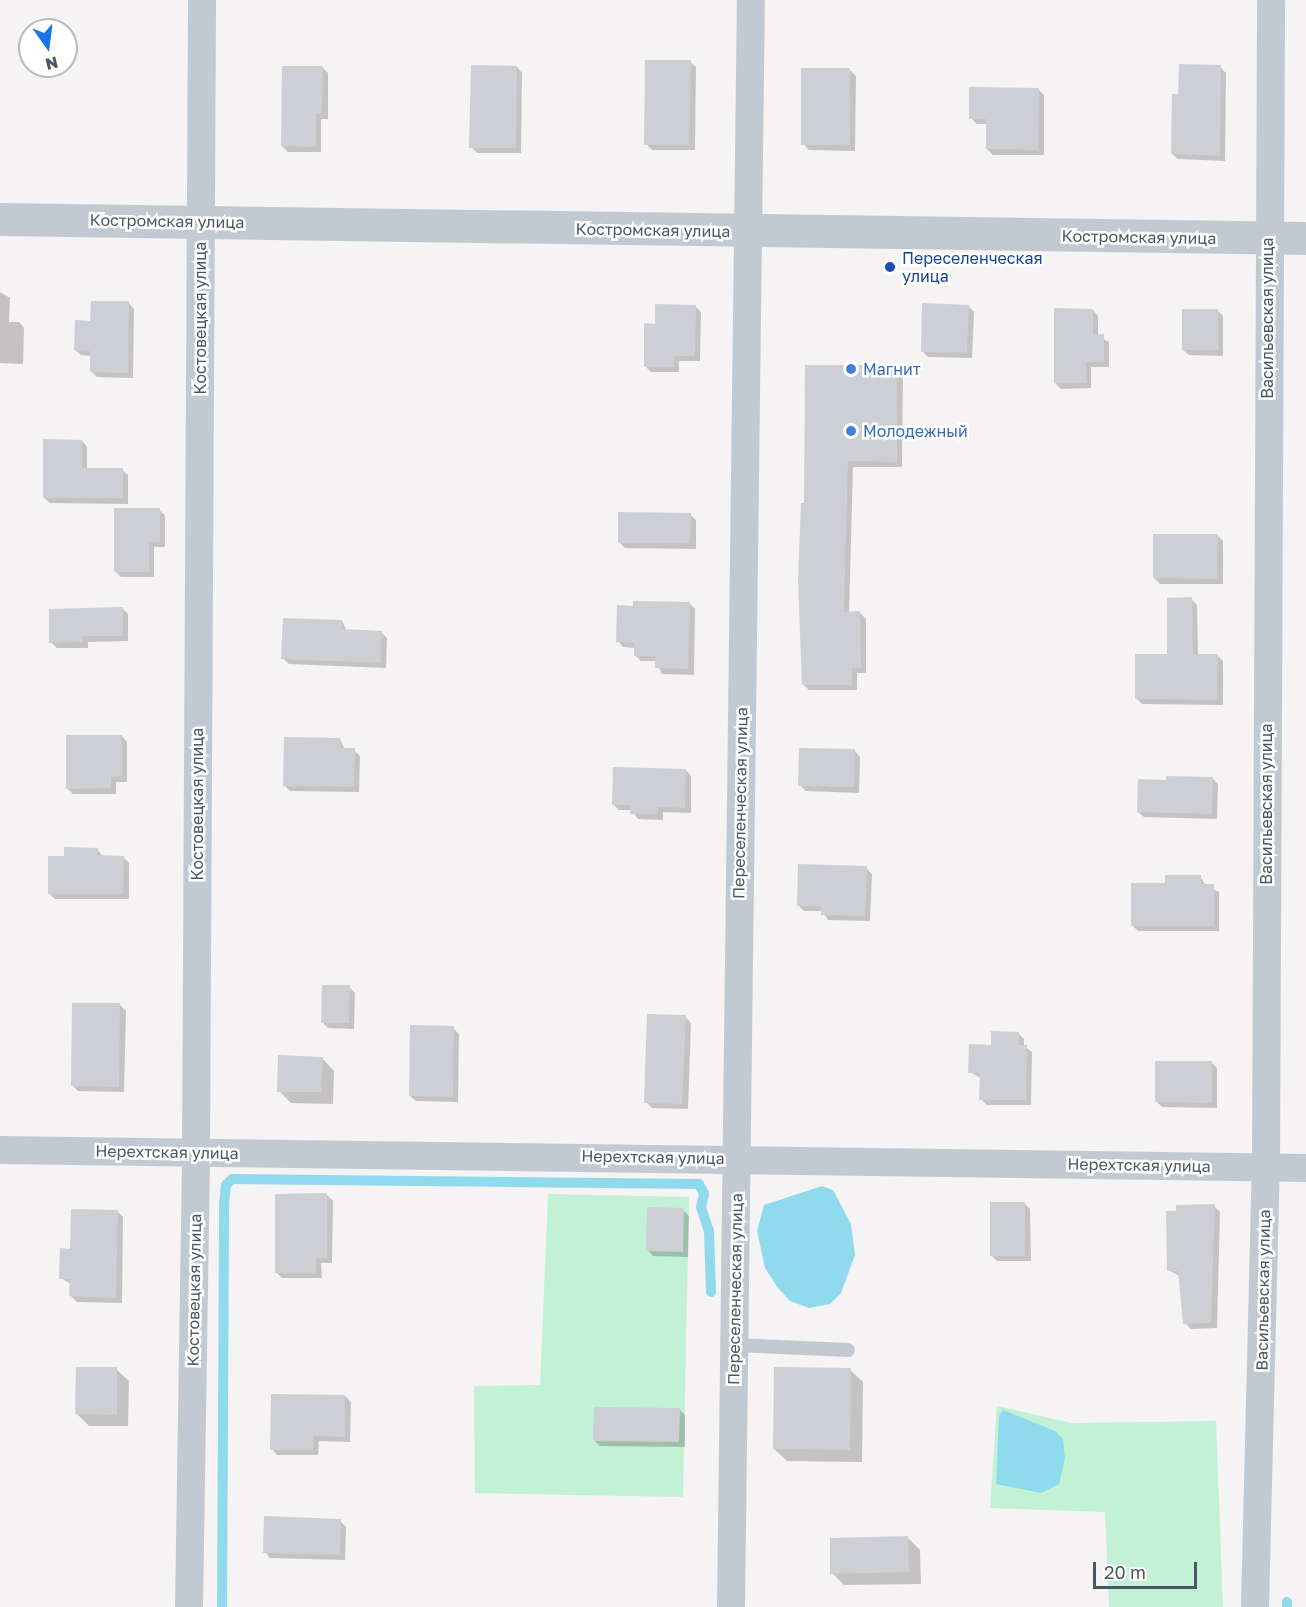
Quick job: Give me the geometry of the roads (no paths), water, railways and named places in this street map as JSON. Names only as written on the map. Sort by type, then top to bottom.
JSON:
[{"type":"street","name":"Костовецкая улица","points":[[189,1607],[196,1152],[202,0]]},
{"type":"street","name":"Переселенческая улица","points":[[731,1607],[751,0]]},
{"type":"street","name":"Васильевская улица","points":[[1255,1607],[1266,1168],[1267,238],[1271,0]]},
{"type":"street","name":"Костромская улица","points":[[0,219],[747,232],[1306,238]]},
{"type":"street","name":"Нерехтская улица","points":[[0,1150],[736,1158],[1306,1168]]},
{"type":"lane","points":[[734,1346],[848,1350]]},
{"type":"water","points":[[822,1186],[833,1190],[851,1224],[855,1255],[841,1293],[830,1304],[809,1308],[790,1301],[778,1288],[765,1268],[757,1231],[764,1205]]},
{"type":"water","points":[[1003,1410],[1055,1431],[1063,1439],[1065,1459],[1059,1484],[1041,1493],[996,1484],[999,1416]]},
{"type":"waterway","points":[[222,1607],[224,1204],[226,1185],[232,1179],[699,1184],[704,1194],[701,1207],[709,1231],[711,1292]]},
{"type":"waterway","points":[[1287,1602],[1287,1607]]},
{"type":"place","name":"Переселенческая улица","points":[[890,267]]},
{"type":"place","name":"Магнит","points":[[851,369]]},
{"type":"place","name":"Молодежный","points":[[851,431]]}]
